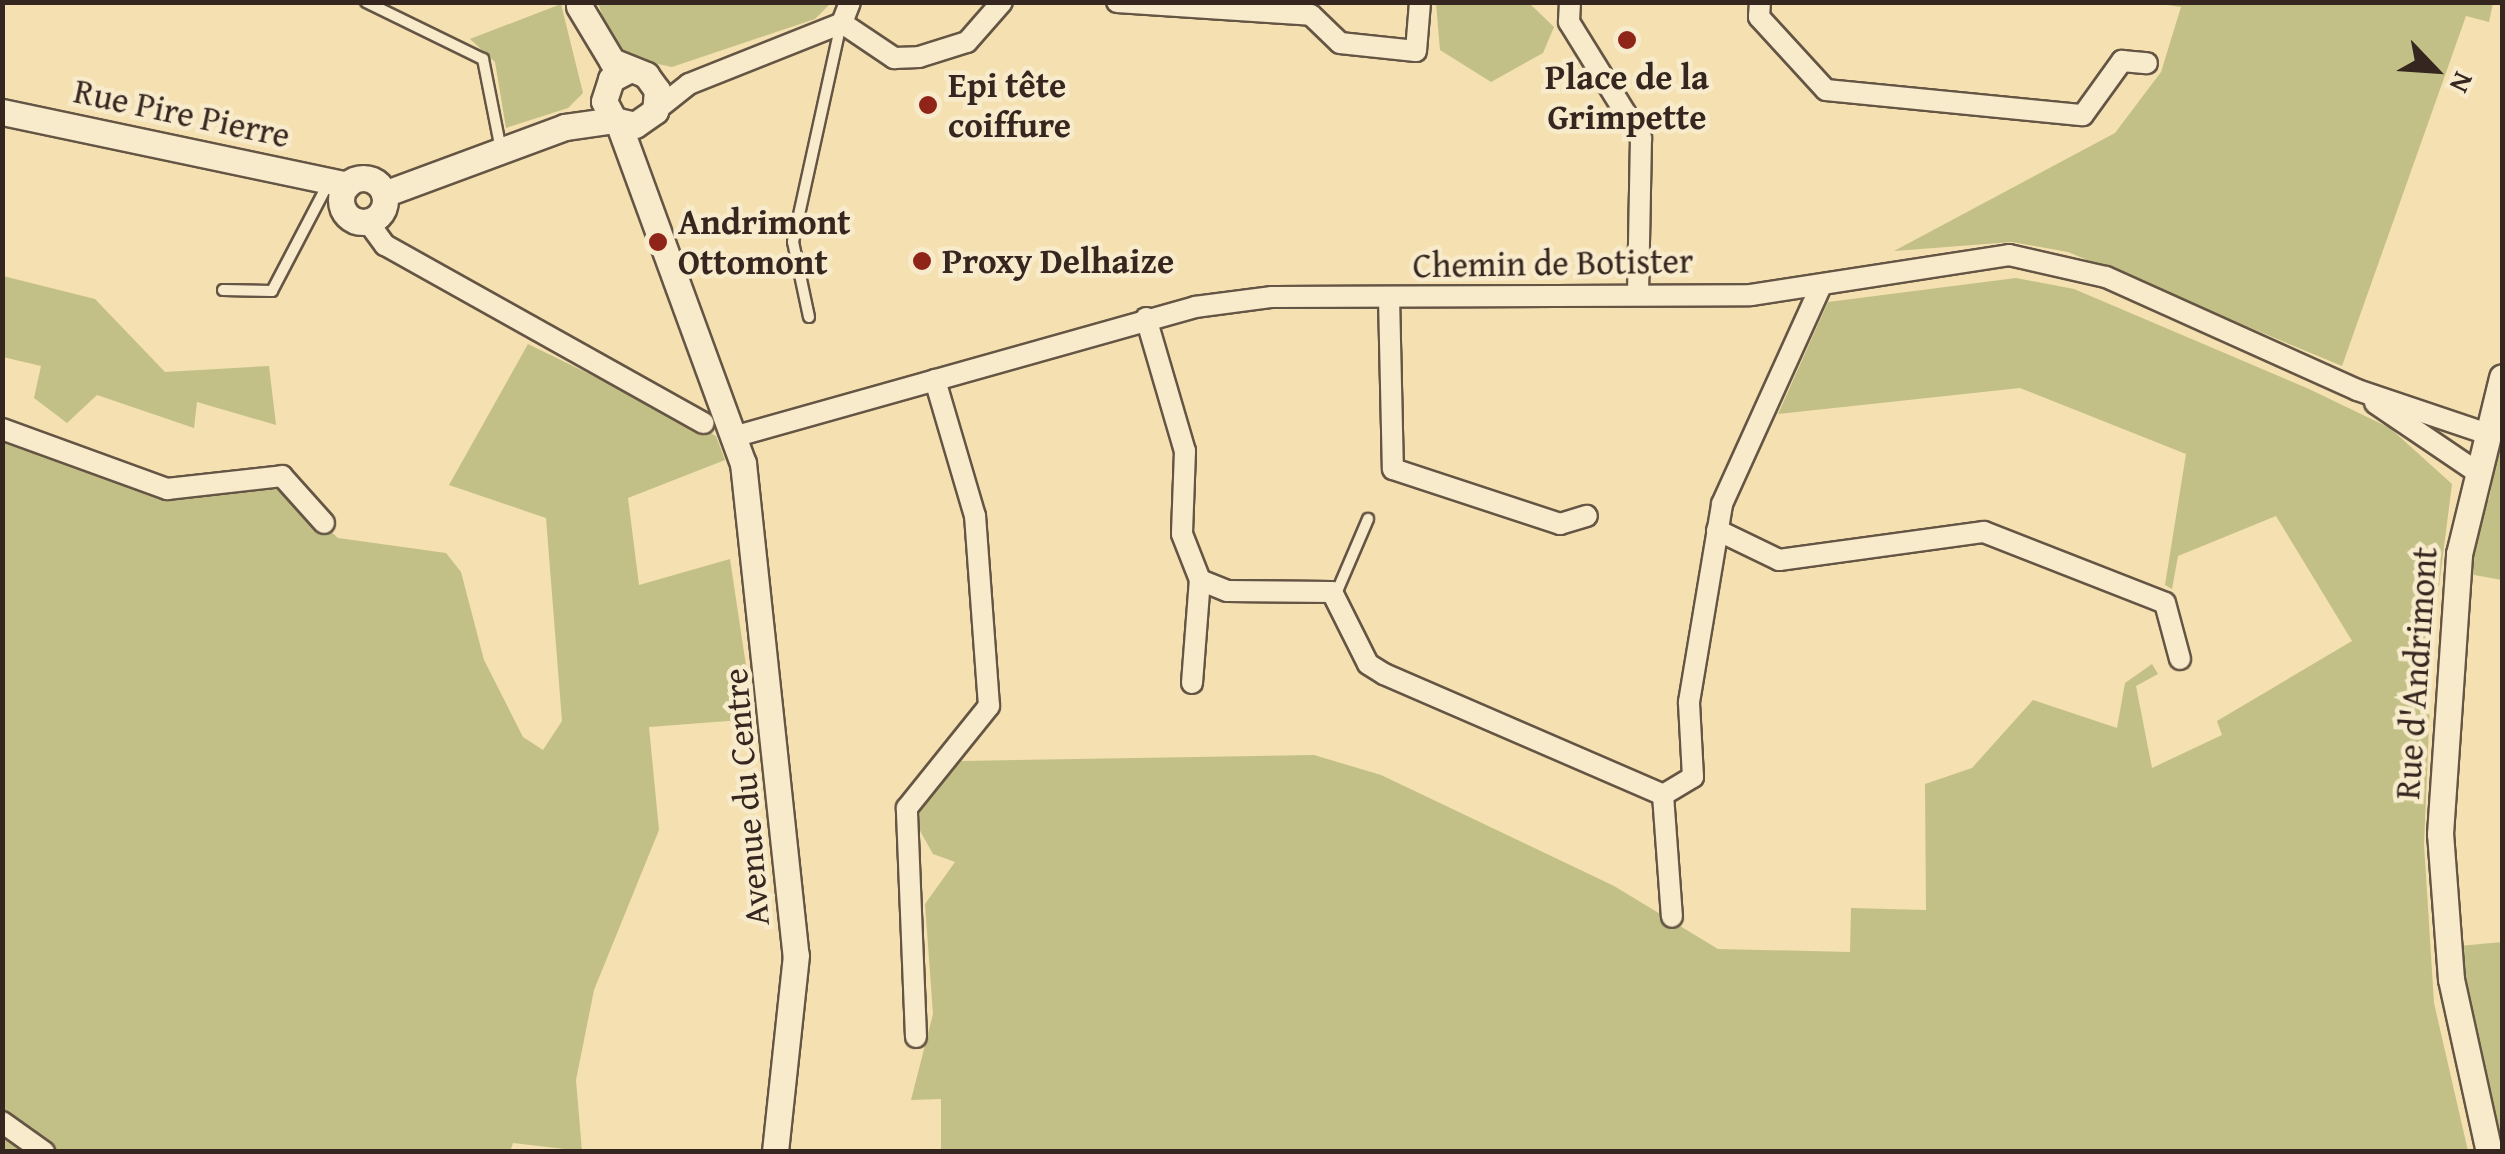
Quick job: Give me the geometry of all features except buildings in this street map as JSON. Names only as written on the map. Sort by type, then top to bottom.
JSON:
[{"type":"street","points":[[368,222],[384,194],[576,124],[633,119],[689,84],[842,24],[850,2]]},
{"type":"street","points":[[842,24],[894,58],[918,56],[967,42],[1002,2]]},
{"type":"street","points":[[1117,2],[1312,9],[1340,43],[1416,50],[1420,2]]},
{"type":"street","points":[[1570,2],[1569,22],[1641,138],[1638,293]]},
{"type":"street","points":[[1760,2],[1759,17],[1826,90],[2083,114],[2122,61],[2147,62]]},
{"type":"street","points":[[578,4],[612,61],[641,75],[689,84]]},
{"type":"street","points":[[578,4],[604,90],[633,119]]},
{"type":"street","points":[[576,124],[604,90],[641,75]]},
{"type":"street","points":[[633,119],[641,75]]},
{"type":"street","name":"Rue Pire Pierre","points":[[2,112],[339,182],[364,178],[384,194]]},
{"type":"street","name":"Avenue du Centre","points":[[633,119],[651,194],[738,436],[796,955],[775,1152]]},
{"type":"street","points":[[339,182],[346,214],[368,222],[384,244],[704,422]]},
{"type":"street","name":"Chemin de Botister","points":[[738,436],[1146,318],[1272,297],[1820,288],[1984,256],[2040,258],[2106,277],[2357,390],[2474,470]]},
{"type":"street","points":[[1662,795],[1693,777],[1689,702],[1717,530],[1730,478],[1820,288]]},
{"type":"street","points":[[1389,298],[1393,469],[1560,524],[1587,516]]},
{"type":"street","points":[[1146,318],[1184,451],[1182,534],[1200,580],[1192,682]]},
{"type":"street","name":"Rue d'Andrimont","points":[[2489,1152],[2451,978],[2443,732],[2474,470],[2502,377]]},
{"type":"street","points":[[916,1037],[907,808],[989,706],[975,516],[935,380]]},
{"type":"street","name":"Chemin de Botister","points":[[2357,390],[2493,417]]},
{"type":"street","points":[[2,429],[167,489],[282,476],[324,523]]},
{"type":"street","points":[[1717,530],[1779,560],[1984,532],[2165,603],[2180,659]]},
{"type":"street","points":[[1200,580],[1227,591],[1335,596],[1368,664],[1384,674],[1662,795]]},
{"type":"street","points":[[1662,795],[1672,917]]},
{"type":"street","points":[[2,1122],[44,1152]]},
{"type":"lane","points":[[366,2],[483,59],[501,151]]},
{"type":"lane","points":[[809,316],[794,242],[842,24]]},
{"type":"lane","points":[[223,290],[272,291],[339,182]]},
{"type":"lane","points":[[1335,596],[1368,519]]},
{"type":"shaded area","points":[[598,3],[831,3],[815,19],[672,67],[616,55]]},
{"type":"shaded area","points":[[1436,3],[1529,3],[1554,27],[1543,53],[1491,82],[1440,50]]},
{"type":"shaded area","points":[[2154,3],[2493,3],[2489,22],[2466,16],[2342,366],[2068,252],[2012,242],[1894,251],[2115,133],[2161,72],[2181,7]]},
{"type":"shaded area","points":[[561,4],[583,93],[568,108],[506,128],[495,62],[470,39]]},
{"type":"shaded area","points":[[3,276],[95,299],[165,372],[269,366],[276,425],[197,402],[194,428],[97,395],[67,423],[34,398],[41,366],[3,357]]},
{"type":"shaded area","points":[[2016,278],[2074,289],[2309,389],[2390,428],[2452,484],[2433,633],[2424,844],[2434,1003],[2468,1151],[941,1152],[941,1099],[911,1100],[933,1014],[925,904],[955,862],[933,854],[914,820],[925,793],[961,761],[1314,755],[1381,775],[1614,886],[1718,949],[1850,952],[1851,908],[1926,910],[1925,784],[1972,768],[2033,700],[2117,728],[2125,683],[2152,664],[2158,674],[2136,686],[2152,768],[2222,735],[2217,721],[2352,641],[2276,516],[2178,556],[2172,589],[2165,585],[2186,454],[2020,388],[1778,414],[1828,302]]},
{"type":"shaded area","points":[[528,344],[716,436],[725,460],[628,498],[639,585],[730,559],[754,719],[649,727],[659,830],[594,990],[576,1080],[582,1151],[513,1143],[510,1152],[3,1151],[2,433],[130,485],[274,481],[338,538],[446,553],[461,572],[484,660],[523,737],[543,750],[562,721],[546,518],[449,485]]},
{"type":"shaded area","points":[[2502,420],[2502,580],[2469,574],[2480,497],[2489,500],[2494,473],[2484,473]]},
{"type":"shaded area","points":[[2502,942],[2502,1151],[2498,1151],[2459,946]]},
{"type":"place","name":"Place de la Grimpette","points":[[1627,40]]},
{"type":"place","name":"Epi tête coiffure","points":[[928,105]]},
{"type":"place","name":"Andrimont Ottomont","points":[[658,242]]},
{"type":"place","name":"Proxy Delhaize","points":[[922,261]]}]
